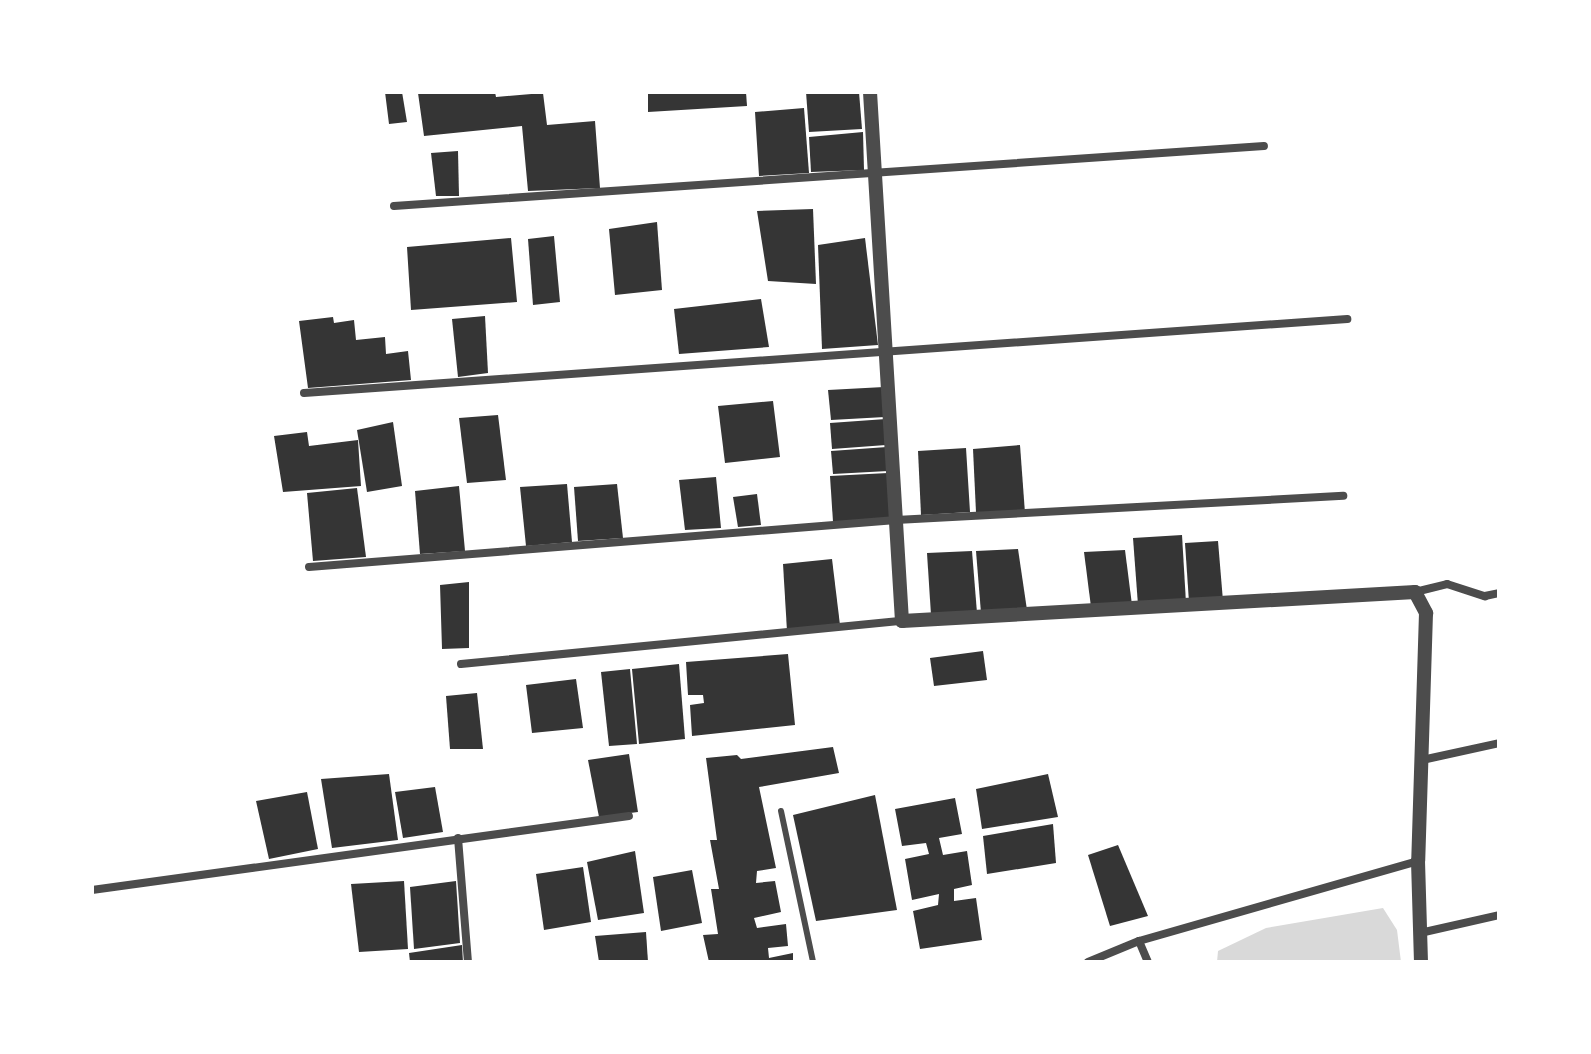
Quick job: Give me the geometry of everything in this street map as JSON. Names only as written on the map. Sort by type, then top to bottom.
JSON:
[{"type":"street","points":[[870,92],[902,621]]},
{"type":"street","points":[[394,206],[1264,146]]},
{"type":"street","points":[[304,393],[884,349],[1347,319]]},
{"type":"street","points":[[309,567],[896,520],[1343,496]]},
{"type":"street","points":[[461,664],[902,621],[1415,592],[1447,584],[1485,596],[1499,593]]},
{"type":"street","points":[[1415,592],[1426,613],[1418,861],[1421,962]]},
{"type":"street","points":[[1422,760],[1499,743]]},
{"type":"street","points":[[92,890],[629,816]]},
{"type":"street","points":[[458,838],[468,962]]},
{"type":"street","points":[[1088,962],[1139,941],[1418,861]]},
{"type":"street","points":[[1420,933],[1499,915]]},
{"type":"street","points":[[1139,941],[1148,962]]},
{"type":"lane","points":[[781,811],[813,962]]},
{"type":"shaded area","points":[[1383,908],[1397,930],[1401,962],[1217,962],[1218,951],[1266,928]]},
{"type":"building","points":[[385,92],[402,92],[407,122],[389,124]]},
{"type":"building","points":[[495,92],[496,97],[543,93],[547,125],[595,121],[600,188],[528,191],[522,126],[424,136],[418,93]]},
{"type":"building","points":[[648,92],[746,92],[747,106],[648,112]]},
{"type":"building","points":[[806,92],[859,92],[862,129],[809,132]]},
{"type":"building","points":[[804,108],[809,173],[759,176],[755,112]]},
{"type":"building","points":[[863,132],[864,170],[811,172],[809,137]]},
{"type":"building","points":[[458,151],[459,196],[436,196],[431,153]]},
{"type":"building","points":[[813,209],[816,284],[768,281],[757,211]]},
{"type":"building","points":[[657,222],[662,290],[615,295],[609,229]]},
{"type":"building","points":[[554,236],[560,302],[533,305],[528,239]]},
{"type":"building","points":[[511,238],[517,302],[411,310],[407,247]]},
{"type":"building","points":[[865,238],[878,345],[822,349],[818,245]]},
{"type":"building","points":[[761,299],[769,347],[679,354],[674,309]]},
{"type":"building","points":[[485,316],[488,373],[458,377],[452,319]]},
{"type":"building","points":[[333,317],[334,323],[354,320],[356,340],[385,337],[386,354],[408,351],[411,380],[308,388],[299,321]]},
{"type":"building","points":[[884,387],[885,417],[831,420],[828,390]]},
{"type":"building","points":[[773,401],[780,457],[725,463],[718,406]]},
{"type":"building","points":[[498,415],[506,480],[467,483],[459,418]]},
{"type":"building","points":[[886,419],[886,445],[832,449],[830,423]]},
{"type":"building","points":[[393,422],[402,486],[367,492],[357,430]]},
{"type":"building","points":[[307,432],[309,446],[358,440],[361,486],[283,492],[274,436]]},
{"type":"building","points":[[1020,445],[1025,513],[976,512],[973,449]]},
{"type":"building","points":[[887,447],[888,471],[833,474],[831,451]]},
{"type":"building","points":[[966,448],[970,512],[921,515],[918,451]]},
{"type":"building","points":[[888,473],[890,518],[833,522],[830,476]]},
{"type":"building","points":[[716,477],[721,528],[685,530],[679,480]]},
{"type":"building","points":[[567,484],[572,542],[526,546],[520,487]]},
{"type":"building","points":[[617,484],[623,538],[578,541],[574,487]]},
{"type":"building","points":[[459,486],[465,551],[420,554],[415,491]]},
{"type":"building","points":[[357,488],[366,557],[313,561],[307,493]]},
{"type":"building","points":[[757,494],[761,525],[738,527],[733,497]]},
{"type":"building","points":[[1182,535],[1186,603],[1138,605],[1133,538]]},
{"type":"building","points":[[1218,541],[1223,601],[1189,602],[1185,543]]},
{"type":"building","points":[[1018,549],[1027,610],[981,613],[976,551]]},
{"type":"building","points":[[1125,550],[1132,605],[1091,607],[1084,552]]},
{"type":"building","points":[[972,551],[977,613],[931,615],[927,553]]},
{"type":"building","points":[[832,559],[840,625],[787,631],[783,564]]},
{"type":"building","points":[[469,582],[469,648],[442,649],[440,585]]},
{"type":"building","points":[[983,651],[987,680],[934,686],[930,658]]},
{"type":"building","points":[[788,654],[795,725],[692,736],[690,705],[704,703],[703,695],[688,695],[686,662]]},
{"type":"building","points":[[679,664],[685,739],[639,744],[632,669]]},
{"type":"building","points":[[630,669],[637,744],[609,746],[601,672]]},
{"type":"building","points":[[576,679],[583,728],[532,733],[526,685]]},
{"type":"building","points":[[477,693],[483,749],[450,749],[446,696]]},
{"type":"building","points":[[833,747],[839,773],[759,787],[776,868],[757,871],[756,883],[775,881],[781,912],[754,918],[757,928],[786,924],[788,946],[768,948],[769,958],[793,953],[793,962],[709,962],[703,935],[718,934],[711,889],[719,889],[710,840],[717,840],[706,758],[737,755],[741,759]]},
{"type":"building","points":[[629,754],[638,812],[599,817],[588,760]]},
{"type":"building","points":[[389,774],[398,840],[332,848],[321,779]]},
{"type":"building","points":[[1048,774],[1058,817],[982,829],[976,789]]},
{"type":"building","points":[[435,787],[443,832],[403,838],[395,792]]},
{"type":"building","points":[[307,792],[318,849],[269,859],[256,801]]},
{"type":"building","points":[[875,795],[897,910],[816,921],[793,815]]},
{"type":"building","points":[[955,798],[962,834],[939,838],[943,855],[967,851],[972,885],[954,889],[954,901],[976,898],[982,940],[920,949],[913,911],[938,905],[939,894],[912,900],[905,859],[929,854],[926,843],[902,846],[895,809]]},
{"type":"building","points":[[1053,824],[1056,863],[987,874],[983,836]]},
{"type":"building","points":[[1118,845],[1148,916],[1110,926],[1088,855]]},
{"type":"building","points":[[635,851],[644,913],[598,920],[587,862]]},
{"type":"building","points":[[583,867],[591,922],[544,930],[536,874]]},
{"type":"building","points":[[692,870],[702,923],[661,931],[653,877]]},
{"type":"building","points":[[404,881],[408,949],[359,952],[351,884]]},
{"type":"building","points":[[456,881],[460,943],[414,949],[410,887]]},
{"type":"building","points":[[646,932],[648,962],[599,962],[595,936]]},
{"type":"building","points":[[462,945],[463,962],[410,962],[409,953]]}]
